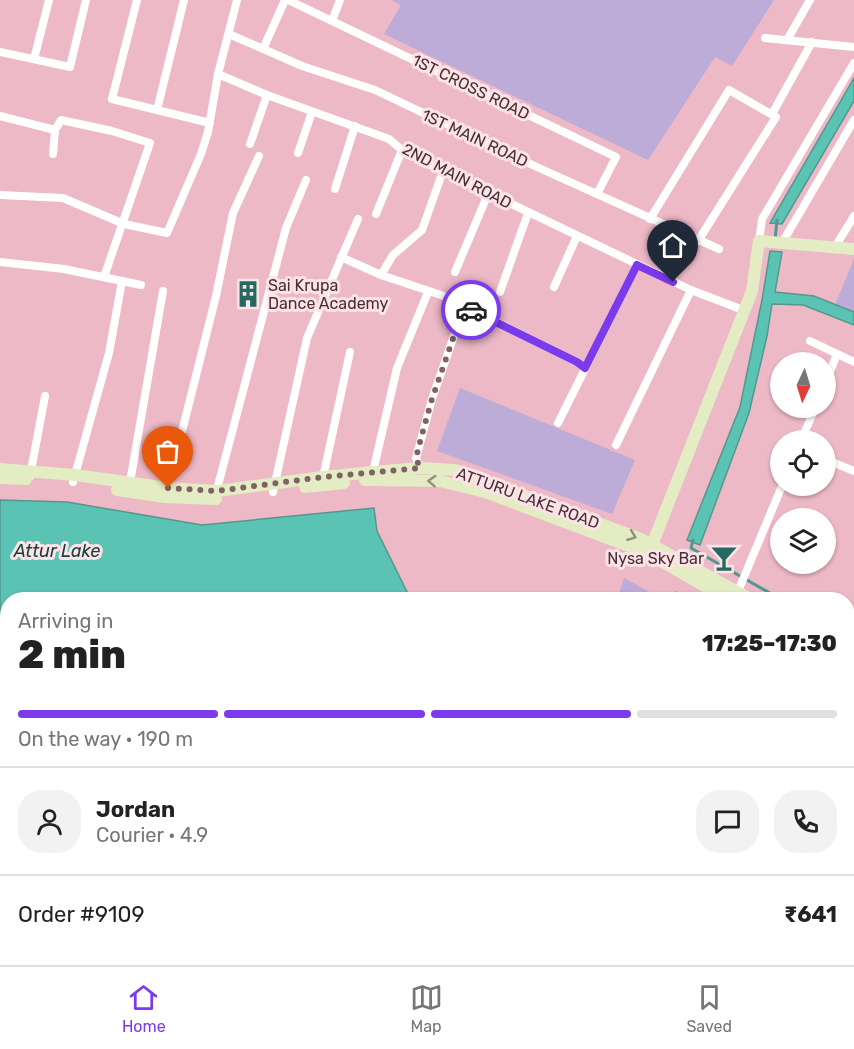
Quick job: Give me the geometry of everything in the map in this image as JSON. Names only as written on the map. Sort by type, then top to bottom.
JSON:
[{"type":"street","points":[[34,59],[49,0]]},
{"type":"street","points":[[0,52],[69,67],[86,0]]},
{"type":"street","points":[[137,0],[112,99],[210,123]]},
{"type":"street","points":[[157,110],[184,0]]},
{"type":"street","points":[[0,195],[63,198],[124,224],[168,233],[201,154],[237,0]]},
{"type":"street","points":[[263,49],[286,0]]},
{"type":"street","name":"1ST CROSS ROAD","points":[[286,0],[616,157],[597,194]]},
{"type":"street","points":[[332,21],[340,0]]},
{"type":"street","points":[[787,40],[810,0]]},
{"type":"street","name":"1ST MAIN ROAD","points":[[229,34],[302,66],[375,90],[719,249]]},
{"type":"street","points":[[765,38],[854,47]]},
{"type":"street","points":[[772,114],[812,42]]},
{"type":"street","points":[[652,545],[752,291],[762,219],[854,63]]},
{"type":"street","name":"2ND MAIN ROAD","points":[[218,74],[267,95],[389,139],[402,150],[488,194],[691,290],[743,310]]},
{"type":"street","points":[[651,219],[729,90],[776,117],[698,241]]},
{"type":"street","points":[[250,144],[267,95]]},
{"type":"street","points":[[298,153],[312,112]]},
{"type":"street","points":[[0,116],[55,130]]},
{"type":"street","points":[[53,154],[55,130],[61,120],[112,131],[150,143],[104,277]]},
{"type":"street","points":[[782,243],[854,120]]},
{"type":"street","points":[[335,189],[355,126]]},
{"type":"street","points":[[376,214],[402,150]]},
{"type":"street","points":[[167,493],[216,296],[234,213],[259,156]]},
{"type":"street","points":[[381,275],[393,255],[422,230],[442,171]]},
{"type":"street","points":[[216,495],[286,228],[306,180]]},
{"type":"street","points":[[455,272],[488,194]]},
{"type":"street","points":[[500,292],[528,213]]},
{"type":"street","points":[[835,248],[854,216]]},
{"type":"street","points":[[274,488],[307,338],[358,219]]},
{"type":"street","points":[[554,286],[577,236]]},
{"type":"street","points":[[759,241],[854,249]]},
{"type":"street","points":[[341,257],[381,275],[441,295],[585,368]]},
{"type":"street","points":[[0,262],[64,269],[141,285]]},
{"type":"street","points":[[558,423],[637,265]]},
{"type":"street","points":[[74,478],[110,353],[122,281]]},
{"type":"street","points":[[616,445],[691,290]]},
{"type":"street","points":[[129,487],[163,291]]},
{"type":"street","points":[[372,476],[397,368],[428,292]]},
{"type":"street","points":[[420,468],[416,458],[424,428],[464,307]]},
{"type":"street","points":[[810,341],[854,362]]},
{"type":"street","points":[[322,481],[350,352]]},
{"type":"street","points":[[30,475],[45,396]]},
{"type":"street","points":[[836,464],[854,471]]},
{"type":"street","name":"ATTURU LAKE ROAD","points":[[0,469],[167,493],[216,495],[420,468],[455,470],[641,539],[725,592]]},
{"type":"street","name":"ATTURU LAKE ROAD","points":[[0,478],[30,475]]},
{"type":"street","name":"ATTURU LAKE ROAD","points":[[372,476],[440,481],[485,492],[647,553],[722,592]]},
{"type":"street","points":[[737,592],[778,496]]},
{"type":"shaded area","points":[[391,0],[774,0],[732,66],[715,57],[648,160],[384,34],[401,5]]},
{"type":"shaded area","points":[[854,259],[854,312],[835,305]]},
{"type":"shaded area","points":[[460,388],[635,460],[612,514],[437,451]]},
{"type":"shaded area","points":[[624,578],[649,592],[620,592]]},
{"type":"water","points":[[854,78],[854,101],[782,224],[770,223]]},
{"type":"water","points":[[770,251],[782,252],[775,292],[814,296],[854,312],[854,325],[803,305],[772,304],[749,413],[700,545],[687,540],[740,407]]},
{"type":"water","name":"Attur Lake","points":[[0,500],[67,502],[202,525],[374,508],[377,531],[407,592],[0,592]]},
{"type":"waterway","points":[[775,240],[777,220]]},
{"type":"waterway","points":[[693,540],[691,548],[768,592]]},
{"type":"way so far","points":[[168,488],[217,491],[323,477],[420,468],[416,458],[432,399],[464,307],[471,310]]},
{"type":"place","name":"Sai Krupa Dance Academy","points":[[248,294]]},
{"type":"place","name":"Nysa Sky Bar","points":[[724,558]]},
{"type":"route","points":[[471,310],[585,368],[637,265],[673,282]]}]
